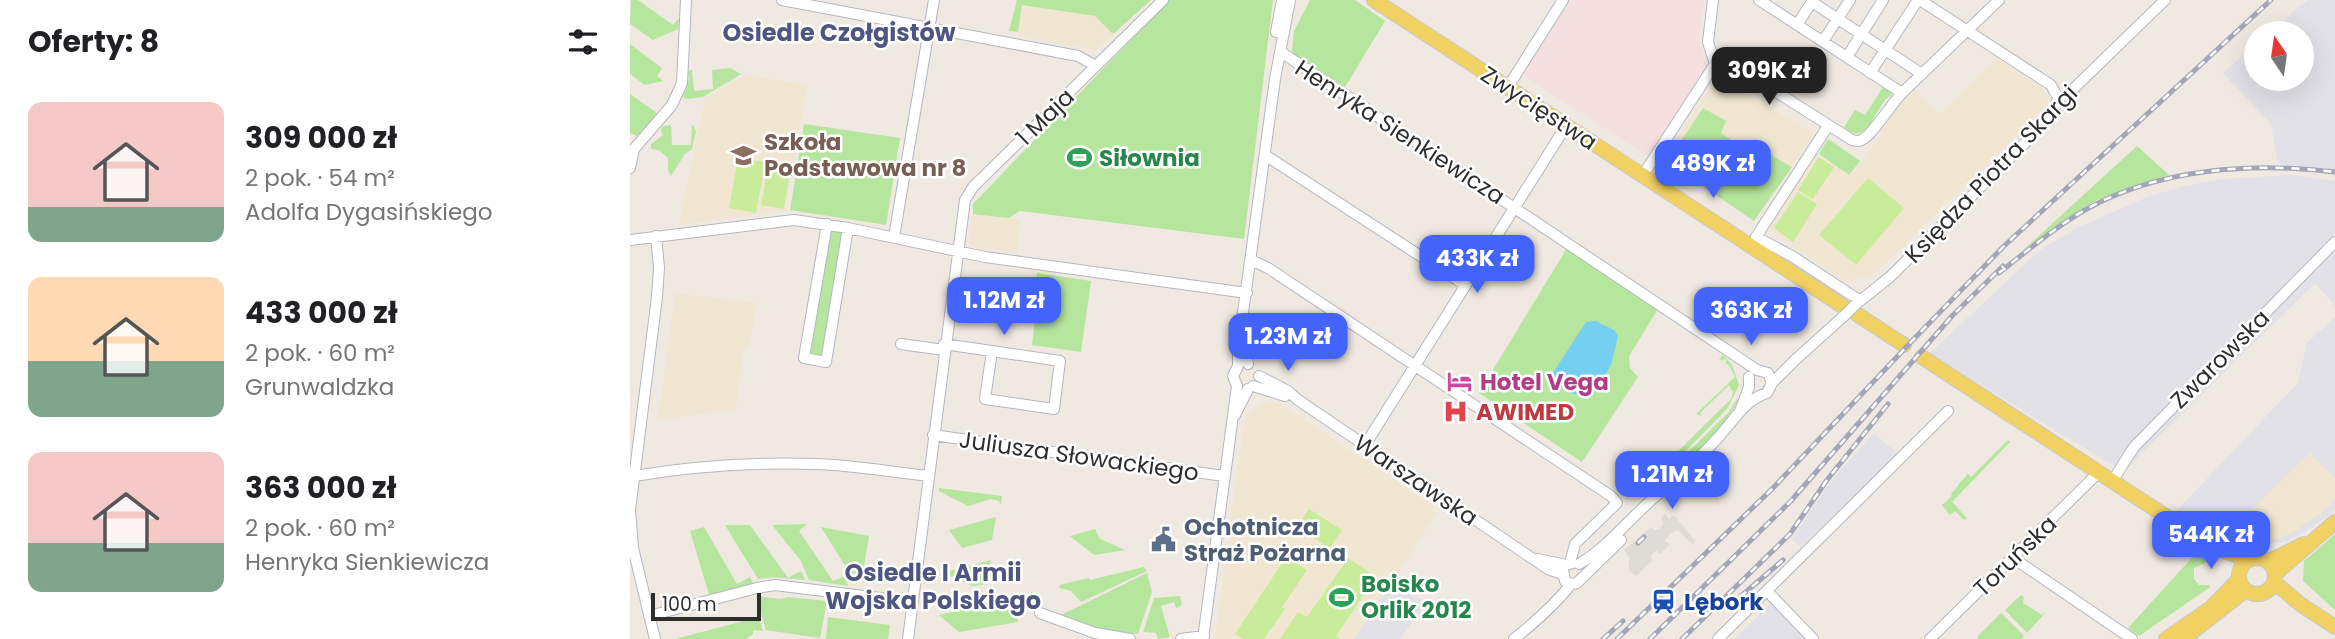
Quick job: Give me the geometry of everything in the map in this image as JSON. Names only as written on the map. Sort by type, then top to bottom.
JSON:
[{"type":"main road","name":"Zwycięstwa","points":[[1374,0],[1720,226],[1852,308],[1904,345]]},
{"type":"main road","points":[[1720,226],[1756,237]]},
{"type":"main road","points":[[1922,358],[2213,547],[2217,554],[2244,575],[2260,594],[2271,577],[2335,522]]},
{"type":"main road","points":[[2166,639],[2182,634],[2262,559],[2271,577],[2300,604],[2335,627]]},
{"type":"main road","points":[[2154,639],[2182,634]]},
{"type":"street","points":[[630,168],[634,149],[672,105],[682,83],[686,0]]},
{"type":"street","points":[[782,0],[1078,56],[1096,66]]},
{"type":"street","points":[[894,237],[934,0]]},
{"type":"street","name":"1 Maja","points":[[908,639],[965,200],[973,187],[1163,0]]},
{"type":"street","points":[[1275,79],[1272,64],[1282,0]]},
{"type":"street","points":[[1243,365],[1238,349],[1275,79],[1290,0]]},
{"type":"street","points":[[1508,87],[1563,0]]},
{"type":"street","points":[[1643,176],[1713,68],[1714,61],[1708,42],[1713,0]]},
{"type":"street","points":[[1759,0],[1902,93]]},
{"type":"street","points":[[1823,41],[1850,0]]},
{"type":"street","points":[[1847,57],[1883,0]]},
{"type":"street","points":[[1870,73],[1919,0],[2051,85],[2058,98]]},
{"type":"street","points":[[1714,61],[1726,60],[1852,140],[1863,139],[1868,137],[1902,93],[1999,0]]},
{"type":"street","name":"Księdza Piotra Skargi","points":[[1740,411],[1759,395],[1767,393],[1759,378],[1794,360],[1890,277],[2032,136],[2054,111],[2058,98],[2066,96],[2165,0]]},
{"type":"street","points":[[1797,25],[1812,1],[1922,74]]},
{"type":"street","name":"Henryka Sienkiewicza","points":[[1281,52],[1728,351],[1759,378],[1759,395]]},
{"type":"street","points":[[1365,445],[1566,125]]},
{"type":"street","points":[[1828,126],[1756,237],[1792,256],[1852,308]]},
{"type":"street","points":[[1265,155],[1465,285]]},
{"type":"street","points":[[630,240],[786,220],[849,228],[985,257],[1247,293]]},
{"type":"street","points":[[827,224],[804,358],[826,362],[849,228]]},
{"type":"street","points":[[655,639],[633,548],[631,510],[657,297],[659,268],[656,236]]},
{"type":"street","name":"Zwarowska","points":[[2113,480],[2134,447],[2335,242]]},
{"type":"street","points":[[1251,260],[1262,264],[1606,491],[1617,503],[1575,544],[1571,572]]},
{"type":"street","points":[[901,344],[992,351],[1060,361],[1054,409],[985,399],[992,351]]},
{"type":"street","points":[[1243,365],[1233,376],[1249,384]]},
{"type":"street","points":[[1181,639],[1203,637],[1233,418],[1256,370],[1243,365]]},
{"type":"street","points":[[1514,639],[1553,604],[1556,592],[1571,572],[1672,484],[1718,438],[1740,411],[1759,378]]},
{"type":"street","name":"Warszawska","points":[[1249,384],[1298,400],[1535,559],[1571,572]]},
{"type":"street","points":[[1718,639],[1948,411]]},
{"type":"street","name":"Juliusza Słowackiego","points":[[933,435],[1224,476]]},
{"type":"street","points":[[634,476],[694,466],[741,463],[819,464],[928,476]]},
{"type":"street","name":"Toruńska","points":[[1930,639],[2099,472]]},
{"type":"street","points":[[2013,558],[2132,639]]},
{"type":"street","points":[[649,616],[775,585],[912,602]]},
{"type":"street","points":[[1767,591],[1813,639]]},
{"type":"street","points":[[1040,613],[1094,633],[1130,639]]},
{"type":"shaded area","points":[[1022,0],[1151,0],[1096,50],[1018,36]]},
{"type":"shaded area","points":[[1571,0],[1704,0],[1698,39],[1706,66],[1649,157],[1523,75]]},
{"type":"shaded area","points":[[2308,0],[2335,0],[2335,170],[2278,164],[2271,124],[2223,73],[2244,55],[2244,91],[2314,91],[2314,21],[2282,21]]},
{"type":"shaded area","points":[[1996,58],[2044,89],[2049,104],[1868,280],[1857,276],[1850,284],[1777,236],[1770,227],[1818,153],[1849,175],[1884,133],[1882,127],[1893,111],[1914,90],[1940,115]]},
{"type":"shaded area","name":"Szkoła Podstawowa nr 8","points":[[745,75],[807,85],[785,210],[679,225],[705,99]]},
{"type":"shaded area","points":[[1717,78],[1814,133],[1754,221],[1662,159]]},
{"type":"shaded area","points":[[2293,175],[2335,181],[2335,306],[2315,283],[2125,470],[2105,461],[1930,353],[2040,250],[2077,228],[2147,197],[2181,187],[2222,179]]},
{"type":"shaded area","points":[[973,214],[1020,220],[1017,253],[969,245]]},
{"type":"shaded area","points":[[958,289],[1031,298],[1029,320],[954,311]]},
{"type":"shaded area","points":[[675,293],[757,303],[748,350],[743,350],[736,409],[656,420],[661,401]]},
{"type":"shaded area","points":[[2335,317],[2335,510],[2287,542],[2236,547],[2227,544],[2177,510],[2298,383],[2307,343]]},
{"type":"shaded area","points":[[1267,401],[1282,405],[1439,510],[1354,639],[1215,639],[1247,414]]},
{"type":"shaded area","points":[[1874,433],[1898,454],[1800,547],[1792,539],[1797,531],[1830,482]]},
{"type":"shaded area","points":[[2310,453],[2335,478],[2335,500],[2294,532],[2276,539],[2246,539],[2237,533],[2256,515],[2251,510]]},
{"type":"shaded area","points":[[1665,513],[1669,519],[1674,515],[1696,542],[1693,545],[1678,530],[1671,533],[1665,541],[1670,544],[1660,554],[1656,551],[1651,555],[1652,561],[1636,576],[1629,570],[1629,557],[1624,550],[1651,527],[1655,530],[1661,528],[1661,518]]},
{"type":"shaded area","points":[[1396,574],[1403,578],[1405,589],[1426,602],[1400,639],[1354,639]]},
{"type":"shaded area","points":[[1772,602],[1807,639],[1734,639]]},
{"type":"green space","points":[[631,0],[638,0],[673,25],[679,18],[678,29],[653,40],[630,24]]},
{"type":"green space","points":[[1017,0],[1151,0],[1113,34],[1095,16],[1022,5],[1018,32],[1009,31]]},
{"type":"green space","points":[[1169,0],[1273,0],[1244,239],[1020,211],[1009,218],[973,214],[973,204]]},
{"type":"green space","points":[[1310,0],[1355,0],[1385,21],[1345,87],[1292,51],[1294,31]]},
{"type":"green space","points":[[630,44],[662,68],[657,76],[663,81],[645,85],[630,74]]},
{"type":"green space","points":[[730,68],[741,74],[703,97],[683,97],[689,80],[688,71],[692,70],[694,91],[713,89],[712,70]]},
{"type":"green space","points":[[1885,84],[1895,91],[1884,101],[1868,127],[1858,133],[1844,127],[1855,110],[1865,115]]},
{"type":"green space","points":[[630,94],[657,113],[638,137],[630,133]]},
{"type":"green space","points":[[1703,108],[1726,121],[1721,133],[1762,160],[1767,153],[1792,167],[1754,221],[1667,162]]},
{"type":"green space","points":[[692,124],[696,131],[692,149],[685,154],[671,176],[668,158],[659,150],[651,149],[651,144],[663,135],[663,126],[671,125],[672,145],[691,145]]},
{"type":"green space","points":[[804,124],[900,138],[886,225],[790,210]]},
{"type":"green space","points":[[1828,139],[1860,161],[1849,175],[1819,154]]},
{"type":"green space","points":[[2137,146],[2169,175],[2097,200],[2019,254]]},
{"type":"green space","points":[[1819,157],[1834,167],[1813,199],[1798,190]]},
{"type":"green space","points":[[738,158],[765,162],[756,213],[729,208]]},
{"type":"green space","points":[[769,161],[791,165],[784,209],[761,205]]},
{"type":"green space","points":[[1868,178],[1904,208],[1856,265],[1819,235]]},
{"type":"green space","points":[[1798,192],[1817,204],[1793,242],[1774,228]]},
{"type":"green space","points":[[831,229],[845,231],[824,357],[809,354]]},
{"type":"green space","points":[[1567,248],[1658,309],[1629,356],[1630,368],[1638,377],[1582,462],[1479,393]]},
{"type":"green space","points":[[1037,273],[1091,281],[1081,352],[1032,345],[1035,320],[1030,319]]},
{"type":"green space","points":[[1723,355],[1732,365],[1739,385],[1727,409],[1655,482],[1648,481],[1731,399],[1733,392],[1729,385],[1700,413],[1702,416],[1696,414],[1735,377],[1725,363],[1727,360],[1719,359]]},
{"type":"green space","points":[[1737,399],[1739,400],[1718,431],[1658,491],[1656,484],[1729,412]]},
{"type":"green space","points":[[2008,440],[2010,442],[1952,502],[1967,518],[1964,520],[1955,511],[1950,515],[1942,505],[1968,474],[1971,477]]},
{"type":"green space","points":[[939,488],[1002,496],[1001,505],[999,501],[991,499],[968,506],[939,491]]},
{"type":"green space","points":[[1309,509],[1342,530],[1330,548],[1297,527]]},
{"type":"green space","points":[[996,517],[992,540],[962,548],[949,530]]},
{"type":"green space","points":[[807,524],[799,531],[833,581],[845,576],[848,586],[809,580],[801,561],[772,525]]},
{"type":"green space","points":[[725,525],[750,525],[788,578],[801,571],[805,580],[771,577],[758,579]]},
{"type":"green space","points":[[704,527],[737,584],[750,577],[754,585],[710,598],[690,531]]},
{"type":"green space","points":[[821,527],[869,536],[863,572],[850,574]]},
{"type":"green space","points":[[1095,529],[1100,539],[1125,550],[1094,555],[1070,536]]},
{"type":"green space","points":[[2335,534],[2335,610],[2303,581],[2304,561]]},
{"type":"green space","points":[[2199,550],[2208,557],[2205,563],[2194,568],[2194,579],[2199,585],[2210,587],[2139,636],[2128,628]]},
{"type":"green space","points":[[1286,557],[1307,570],[1264,639],[1243,639],[1235,634]]},
{"type":"green space","name":"Boisko Orlik 2012","points":[[1348,558],[1376,577],[1336,636],[1340,639],[1280,639],[1298,612],[1307,617]]},
{"type":"green space","points":[[991,560],[986,584],[973,586],[943,573]]},
{"type":"green space","points":[[1144,567],[1147,571],[1081,602],[1071,591],[1060,588],[1059,585],[1089,578],[1090,580]]},
{"type":"green space","points":[[1147,573],[1152,592],[1138,634],[1102,630],[1061,615]]},
{"type":"green space","points":[[2021,595],[2024,597],[2023,603],[2042,615],[2047,611],[2027,633],[2005,610]]},
{"type":"green space","points":[[756,596],[827,601],[820,638],[766,630]]},
{"type":"green space","points":[[1180,596],[1180,607],[1176,608],[1174,602],[1161,606],[1170,637],[1158,639],[1156,633],[1143,632],[1154,598]]},
{"type":"green space","points":[[989,603],[1016,611],[1018,622],[959,632],[939,615]]},
{"type":"green space","points":[[2001,613],[2024,636],[2021,639],[1978,639],[1978,636]]},
{"type":"green space","points":[[759,617],[763,631],[753,630],[753,634],[746,639],[675,639]]},
{"type":"green space","points":[[828,617],[890,625],[888,639],[826,639]]},
{"type":"water","points":[[1596,321],[1614,330],[1618,336],[1611,365],[1596,391],[1569,393],[1559,385],[1553,373],[1586,322]]},
{"type":"railway","points":[[1617,639],[1773,488],[2004,246],[2271,0]]},
{"type":"railway","points":[[1999,273],[2085,210],[2144,185],[2175,177],[2239,169],[2335,172]]},
{"type":"railway","points":[[1650,639],[1790,502],[1952,316],[2003,266]]},
{"type":"railway","points":[[1682,639],[1790,534],[1827,480],[1888,404]]},
{"type":"railway","points":[[1638,543],[1644,537]]},
{"type":"railway","points":[[1740,597],[1783,560]]},
{"type":"railway","points":[[1603,639],[1623,621]]},
{"type":"place","name":"Szkoła Podstawowa nr 8","points":[[744,155]]},
{"type":"place","name":"Siłownia","points":[[1079,158]]},
{"type":"place","name":"Hotel Vega","points":[[1460,382]]},
{"type":"place","name":"AWIMED","points":[[1456,412]]},
{"type":"place","name":"Ochotnicza Straż Pożarna","points":[[1164,540]]},
{"type":"place","name":"Boisko Orlik 2012","points":[[1341,597]]},
{"type":"place","name":"Lębork","points":[[1664,602]]},
{"type":"district","name":"Osiedle Czołgistów","points":[[839,32]]},
{"type":"district","name":"Osiedle I Armii Wojska Polskiego","points":[[933,586]]}]
